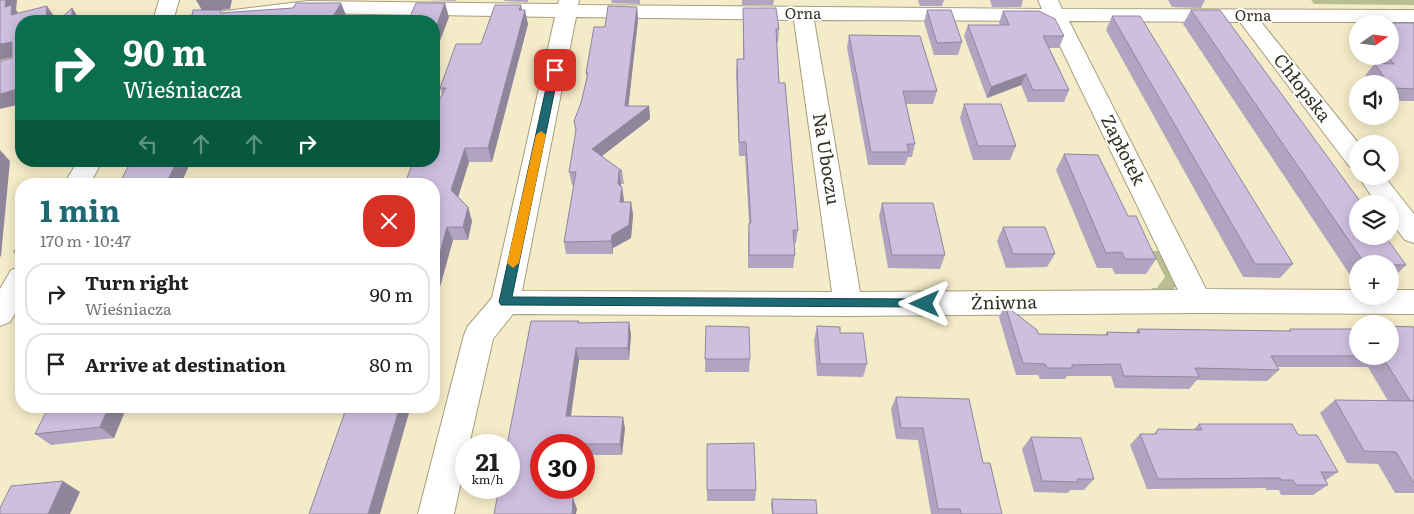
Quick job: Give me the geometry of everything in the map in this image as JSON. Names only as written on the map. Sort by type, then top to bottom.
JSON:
[{"type":"street","points":[[165,15],[169,0]]},
{"type":"street","points":[[436,514],[479,335],[505,302],[568,6]]},
{"type":"street","name":"Orna","points":[[240,15],[303,7],[568,6],[804,14],[1052,7],[1246,16],[1414,16]]},
{"type":"street","name":"Zapłotek","points":[[1052,7],[1198,301]]},
{"type":"street","name":"Na Uboczu","points":[[804,14],[848,304]]},
{"type":"street","name":"Chłopska","points":[[1246,16],[1349,148]]},
{"type":"street","points":[[80,178],[87,167]]},
{"type":"street","points":[[1377,185],[1414,234]]},
{"type":"street","points":[[0,314],[15,288]]},
{"type":"street","name":"Żniwna","points":[[505,302],[848,304],[1198,301],[1414,302]]},
{"type":"green space","points":[[1311,0],[1414,0],[1414,5],[1314,4]]},
{"type":"green space","points":[[1152,251],[1164,251],[1178,283],[1170,294],[1157,294],[1151,288],[1157,288],[1165,277]]},
{"type":"building","points":[[0,0],[6,0],[5,7],[12,5],[11,15],[47,6],[46,15],[15,15],[15,90],[0,94],[0,61],[12,58],[12,42],[0,44]]},
{"type":"building","points":[[296,3],[341,3],[334,15],[192,15],[193,10],[221,10],[220,13],[293,8]]},
{"type":"building","points":[[416,3],[445,3],[440,16],[411,15]]},
{"type":"building","points":[[495,5],[521,5],[519,10],[525,10],[488,148],[465,148],[451,190],[468,207],[463,227],[447,227],[440,253],[440,178],[407,178],[411,167],[440,167],[440,98],[446,88],[440,88],[456,44],[481,44]]},
{"type":"building","points":[[608,6],[637,7],[625,106],[649,106],[592,149],[622,171],[619,171],[618,184],[622,187],[620,202],[631,202],[629,225],[612,235],[611,241],[564,242],[576,172],[569,172],[576,130],[574,121],[581,103],[588,73],[586,73],[594,27],[605,27]]},
{"type":"building","points":[[72,8],[72,15],[64,15]]},
{"type":"building","points":[[743,8],[776,8],[779,29],[776,29],[779,83],[785,83],[798,230],[793,230],[795,255],[749,255],[749,223],[751,223],[746,142],[739,142],[737,59],[744,59]]},
{"type":"building","points":[[927,10],[951,10],[962,42],[937,43]]},
{"type":"building","points":[[1191,10],[1220,10],[1355,195],[1349,195],[1349,241]]},
{"type":"building","points":[[1003,11],[1039,11],[1055,19],[1064,36],[1043,36],[1069,90],[1033,90],[1026,74],[991,87],[968,25],[1009,25]]},
{"type":"building","points":[[1112,16],[1140,16],[1293,264],[1255,264]]},
{"type":"building","points":[[1399,23],[1414,23],[1414,89],[1399,88],[1399,75],[1383,75],[1375,65],[1399,65]]},
{"type":"building","points":[[849,35],[920,36],[937,91],[903,91],[915,144],[907,144],[909,152],[871,152]]},
{"type":"building","points":[[964,104],[1001,104],[1016,146],[978,146]]},
{"type":"building","points":[[1064,154],[1098,155],[1128,216],[1136,216],[1156,259],[1125,259],[1122,252],[1106,253]]},
{"type":"building","points":[[128,167],[174,167],[169,178],[122,178]]},
{"type":"building","points":[[882,203],[933,203],[945,255],[892,255]]},
{"type":"building","points":[[1003,227],[1045,227],[1055,254],[1013,254]]},
{"type":"building","points":[[1352,245],[1392,245],[1399,255],[1359,255]]},
{"type":"building","points":[[1399,255],[1406,265],[1399,265]]},
{"type":"building","points":[[1005,305],[1037,330],[1038,334],[1108,335],[1107,332],[1140,333],[1138,329],[1291,331],[1290,329],[1349,329],[1349,356],[1271,356],[1279,370],[1195,368],[1199,377],[1124,376],[1120,364],[1072,365],[1072,368],[1047,368],[1045,364],[1023,363]]},
{"type":"building","points":[[531,321],[579,321],[578,323],[629,322],[628,348],[576,348],[566,416],[623,417],[620,444],[595,444],[595,434],[530,434],[530,499],[573,499],[572,514],[494,514],[497,499],[520,499],[520,434],[509,434]]},
{"type":"building","points":[[706,326],[749,327],[750,359],[705,359]]},
{"type":"building","points":[[817,326],[840,327],[840,333],[863,333],[867,364],[820,364]]},
{"type":"building","points":[[1399,326],[1414,327],[1414,401],[1410,401],[1388,365],[1399,365]]},
{"type":"building","points":[[896,397],[969,399],[983,463],[990,463],[1002,514],[961,514],[960,509],[938,509],[923,428],[901,428]]},
{"type":"building","points":[[1335,400],[1414,401],[1414,482],[1396,452],[1364,451]]},
{"type":"building","points":[[46,413],[106,413],[100,427],[35,434]]},
{"type":"building","points":[[345,413],[398,413],[368,514],[309,514]]},
{"type":"building","points":[[1199,424],[1292,424],[1298,435],[1317,435],[1338,472],[1321,472],[1328,485],[1296,485],[1293,480],[1281,480],[1280,478],[1158,479],[1140,434],[1156,434],[1158,429],[1202,430]]},
{"type":"building","points":[[1031,437],[1081,438],[1094,479],[1077,479],[1078,482],[1042,481]]},
{"type":"building","points":[[754,443],[756,490],[707,490],[707,444]]},
{"type":"building","points":[[63,481],[48,514],[0,514],[0,508],[11,486]]},
{"type":"building","points":[[772,499],[816,500],[817,514],[773,514]]},
{"type":"slow traffic","points":[[513,263],[541,135]]},
{"type":"route","points":[[555,70],[505,302],[925,304]]}]
